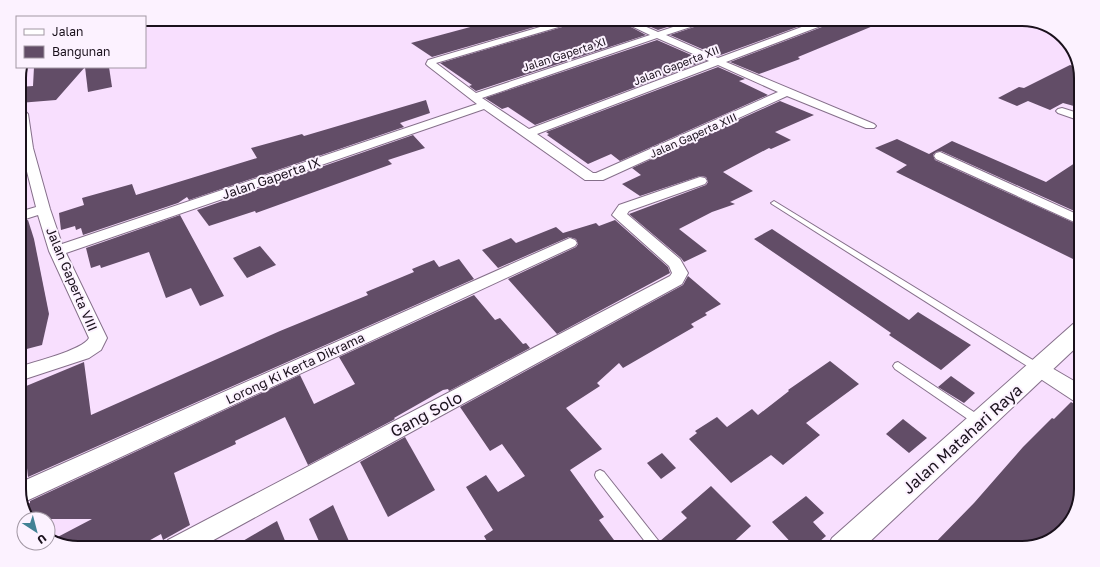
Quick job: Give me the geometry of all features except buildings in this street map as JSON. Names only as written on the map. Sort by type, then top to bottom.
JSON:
[{"type":"street","points":[[528,133],[485,106],[432,66],[431,62],[552,26]]},
{"type":"street","points":[[636,26],[870,126]]},
{"type":"street","name":"Jalan Gaperta XI","points":[[474,97],[686,26]]},
{"type":"street","name":"Jalan Gaperta XII","points":[[528,133],[813,26]]},
{"type":"street","name":"Jalan Gaperta XIII","points":[[528,133],[584,174],[590,177],[598,177],[788,92]]},
{"type":"street","name":"Jalan Gaperta IX","points":[[57,251],[485,106]]},
{"type":"street","points":[[1062,111],[1074,115]]},
{"type":"street","points":[[940,156],[1074,218]]},
{"type":"street","name":"Jalan Gaperta VIII","points":[[26,158],[57,251],[98,338],[95,345],[83,353],[26,372]]},
{"type":"street","name":"Gang Solo","points":[[189,541],[676,280],[680,272],[675,264],[619,215],[624,208],[700,181]]},
{"type":"street","points":[[26,215],[43,209]]},
{"type":"street","name":"Lorong Ki Kerta Dikrama","points":[[26,491],[570,242]]},
{"type":"street","name":"Jalan Matahari Raya","points":[[850,541],[1074,336]]},
{"type":"street","points":[[1039,369],[1074,391]]},
{"type":"lane","points":[[774,203],[1039,369]]},
{"type":"lane","points":[[898,366],[980,422]]},
{"type":"lane","points":[[600,475],[652,541]]}]
